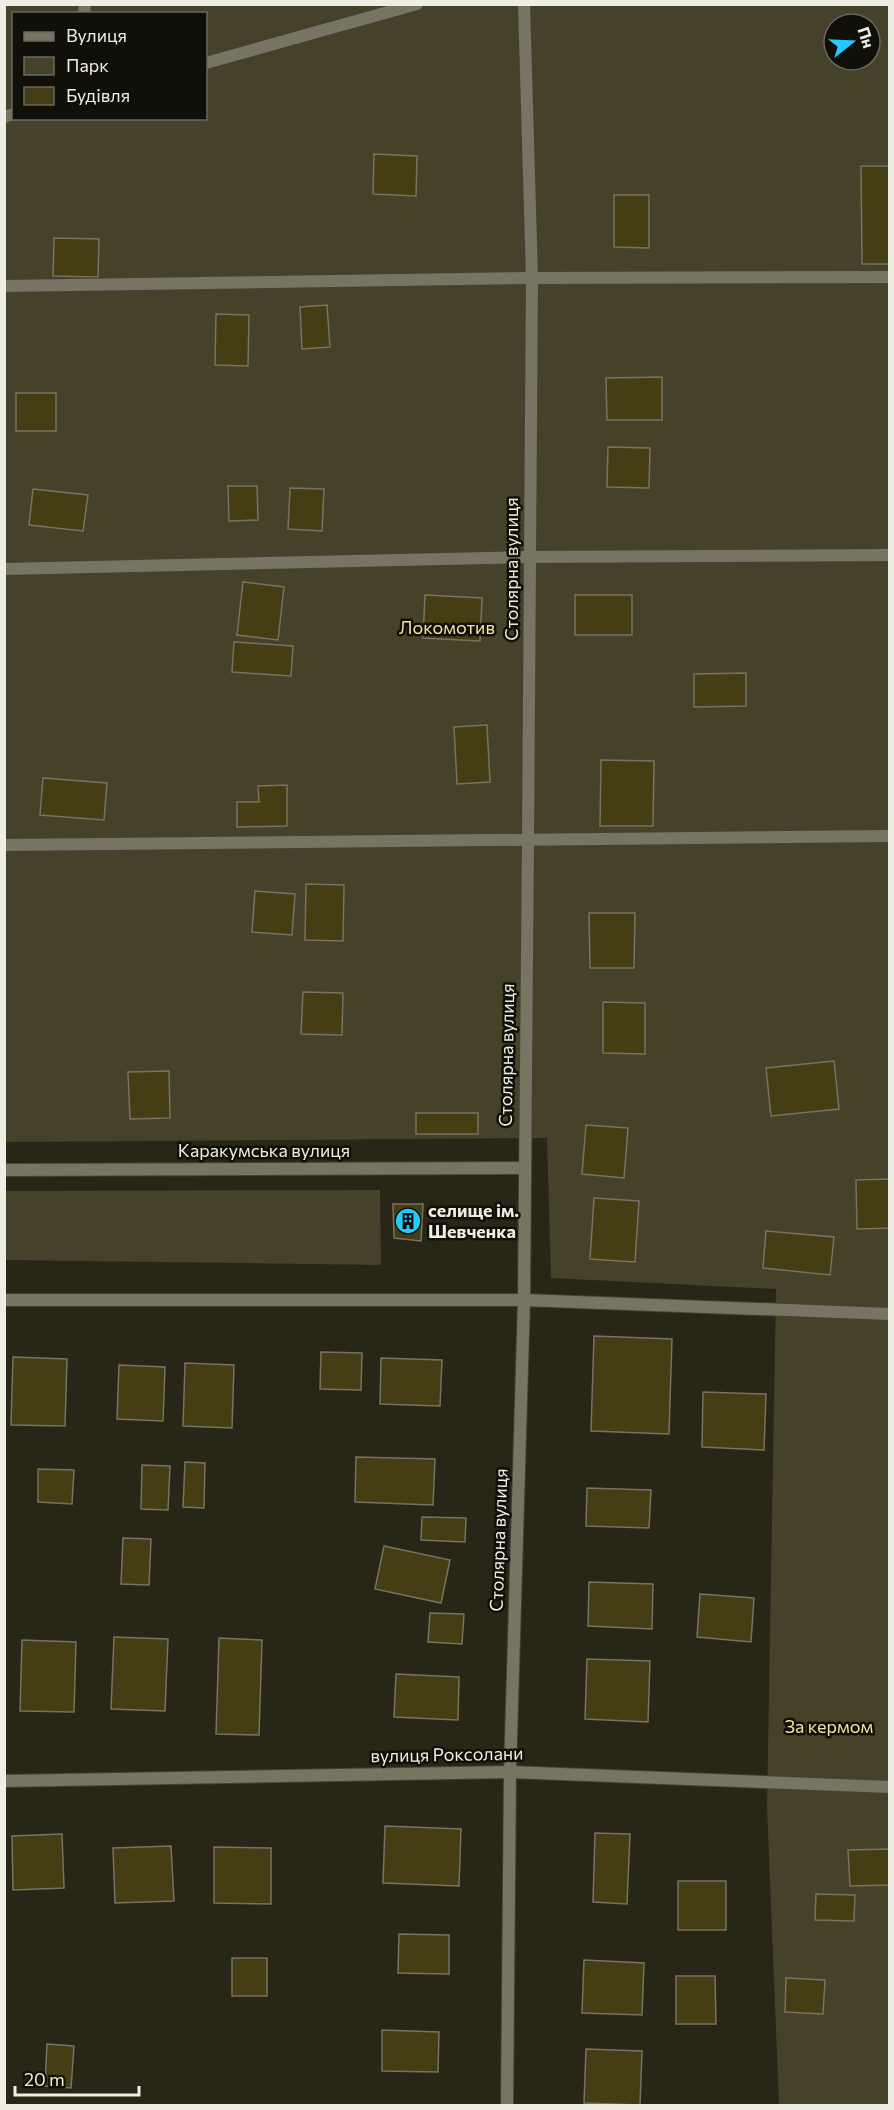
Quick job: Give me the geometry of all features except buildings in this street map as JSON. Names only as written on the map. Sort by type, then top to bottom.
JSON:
[{"type":"street","points":[[207,63],[417,4]]},
{"type":"street","name":"Столярна вулиця","points":[[507,2106],[510,1772],[524,1300],[528,840],[532,278],[524,4]]},
{"type":"street","points":[[4,286],[532,278],[890,277]]},
{"type":"street","points":[[4,569],[530,557],[890,555]]},
{"type":"street","points":[[4,845],[890,836]]},
{"type":"street","name":"Каракумська вулиця","points":[[4,1170],[524,1168]]},
{"type":"street","points":[[4,1300],[524,1300],[890,1314]]},
{"type":"street","name":"вулиця Роксолани","points":[[4,1781],[510,1772],[890,1787]]},
{"type":"green space","name":"Локомотив","points":[[4,5],[889,5],[889,2105],[779,2105],[767,1807],[776,1289],[551,1278],[547,1138],[5,1142]]},
{"type":"green space","points":[[380,1190],[381,1265],[5,1260],[5,1191]]},
{"type":"place","name":"селище ім. Шевченка","points":[[408,1221]]},
{"type":"park label","name":"За кермом","points":[[829,1727]]}]
